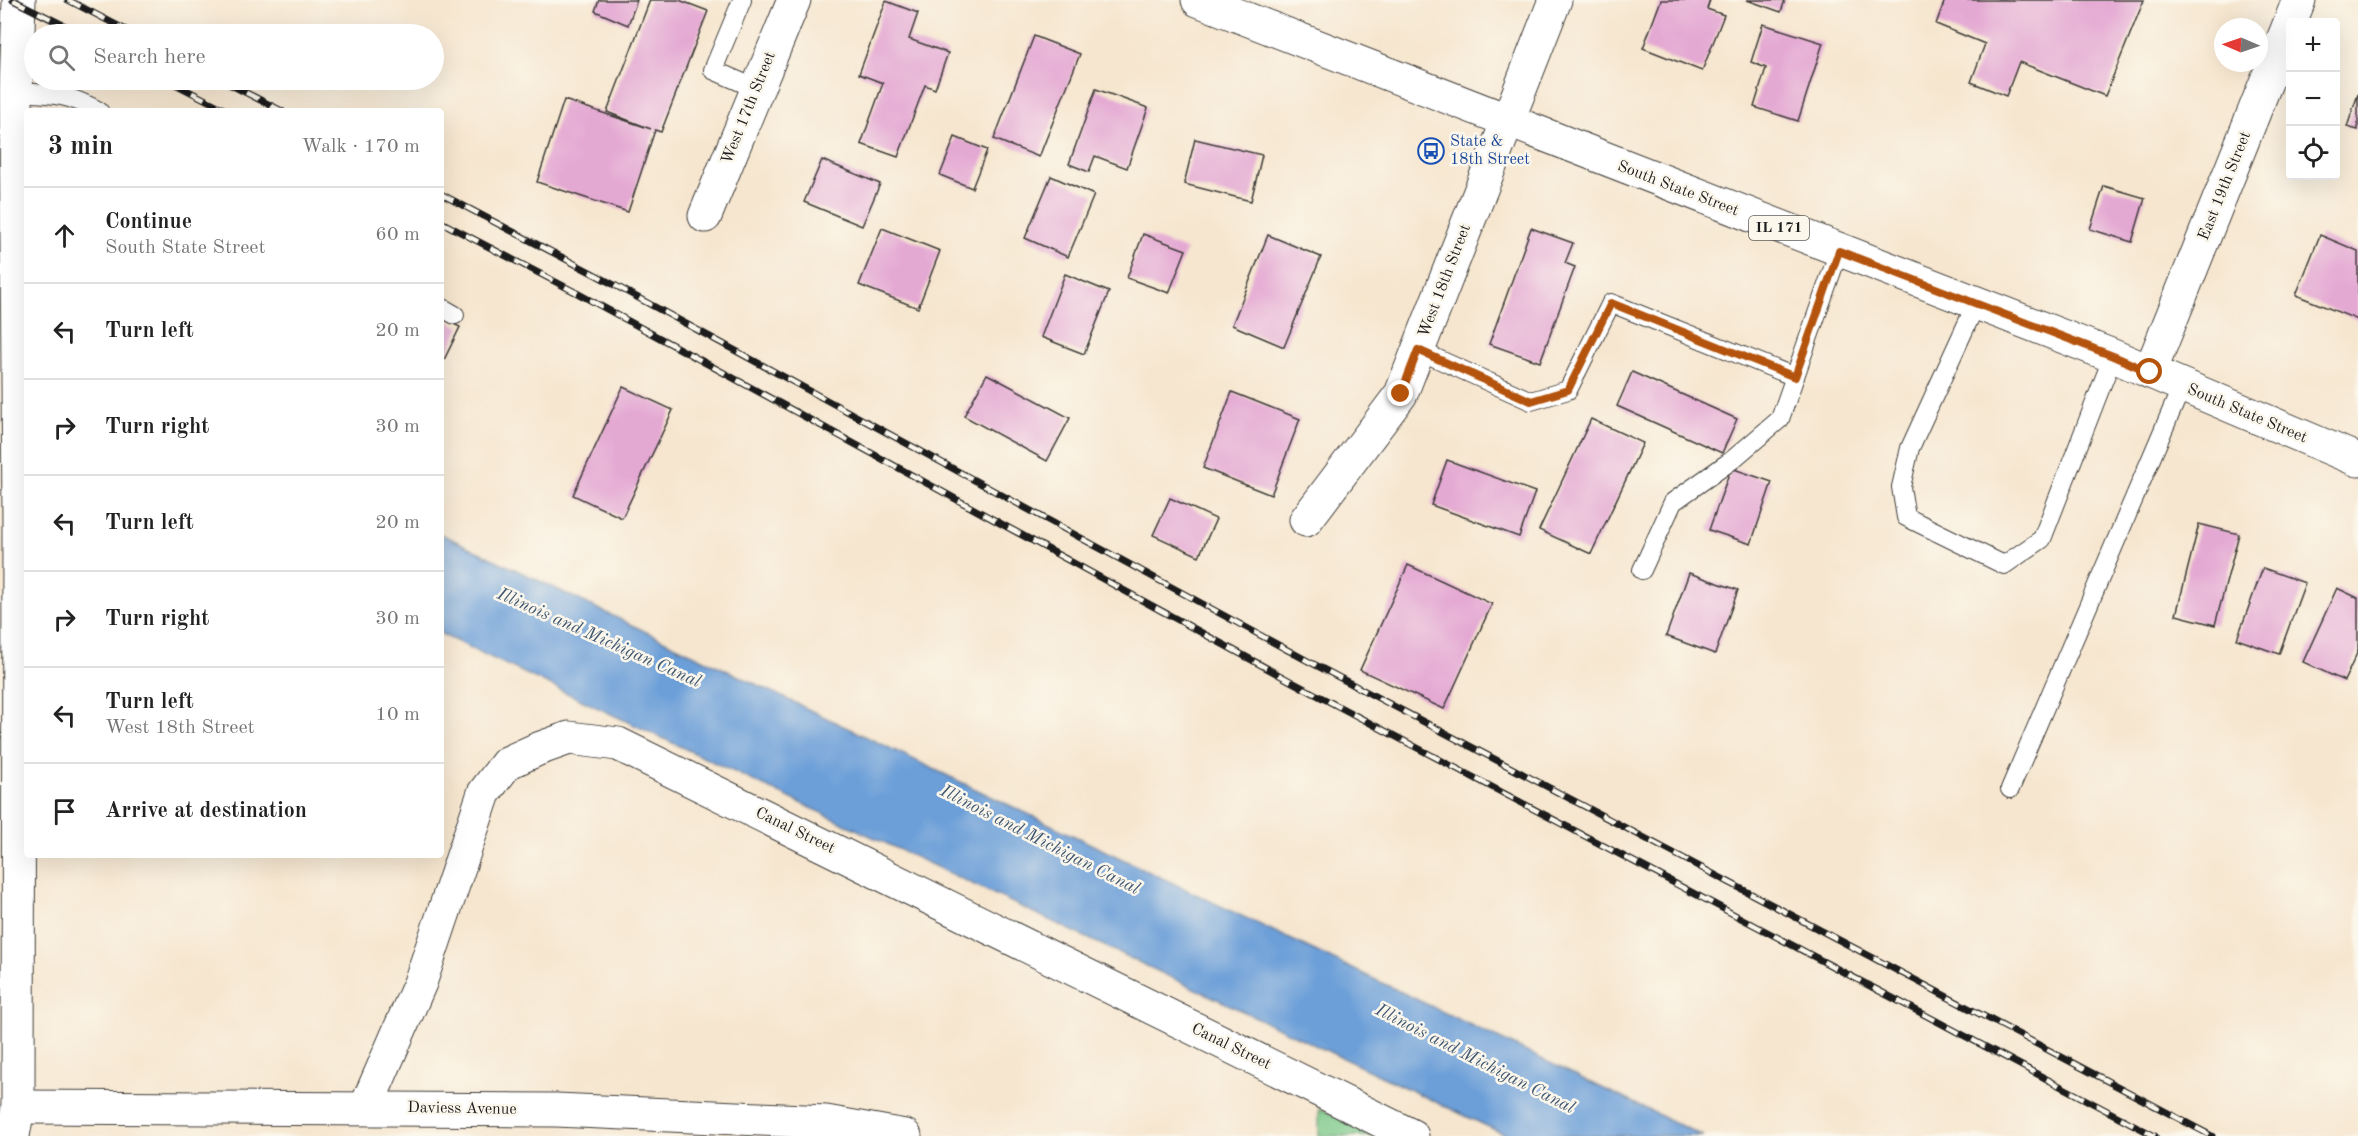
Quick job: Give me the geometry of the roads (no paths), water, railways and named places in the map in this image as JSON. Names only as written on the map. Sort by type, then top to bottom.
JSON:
[{"type":"street","points":[[16,1121],[9,517],[18,481],[16,92],[19,0]]},
{"type":"street","name":"West 17th Street","points":[[705,216],[794,0]]},
{"type":"street","name":"South State Street","points":[[1198,0],[2113,356],[2358,460]]},
{"type":"street","name":"West 18th Street","points":[[1306,520],[1401,394],[1555,0]]},
{"type":"street","name":"East 19th Street","points":[[2150,372],[2299,0]]},
{"type":"street","name":"Canal Street","points":[[366,1107],[420,983],[484,793],[507,763],[569,738],[618,744],[1412,1136]]},
{"type":"street","name":"Daviess Avenue","points":[[16,1121],[366,1107],[556,1123],[826,1122],[905,1136]]},
{"type":"lane","points":[[742,0],[713,70],[757,88]]},
{"type":"lane","points":[[16,92],[48,93],[75,98],[93,108]]},
{"type":"lane","points":[[1642,570],[1673,502],[1732,460],[1780,419],[1839,251]]},
{"type":"lane","points":[[1418,350],[1531,401],[1568,390],[1611,303],[1795,377]]},
{"type":"lane","points":[[1976,304],[1910,448],[1901,487],[1906,517],[2004,565],[2042,539],[2113,356]]},
{"type":"lane","points":[[2010,789],[2182,387]]},
{"type":"water","name":"Illinois and Michigan Canal","points":[[444,535],[1703,1136],[1508,1136],[444,635]]},
{"type":"railway","points":[[13,0],[61,24]]},
{"type":"railway","points":[[68,0],[115,24]]},
{"type":"railway","points":[[187,90],[222,108]]},
{"type":"railway","points":[[241,90],[276,108]]},
{"type":"railway","points":[[444,196],[596,275],[1306,660],[2212,1136]]},
{"type":"railway","points":[[444,224],[577,293],[1294,683],[2155,1136]]},
{"type":"place","name":"State & 18th Street","points":[[1431,151]]}]
